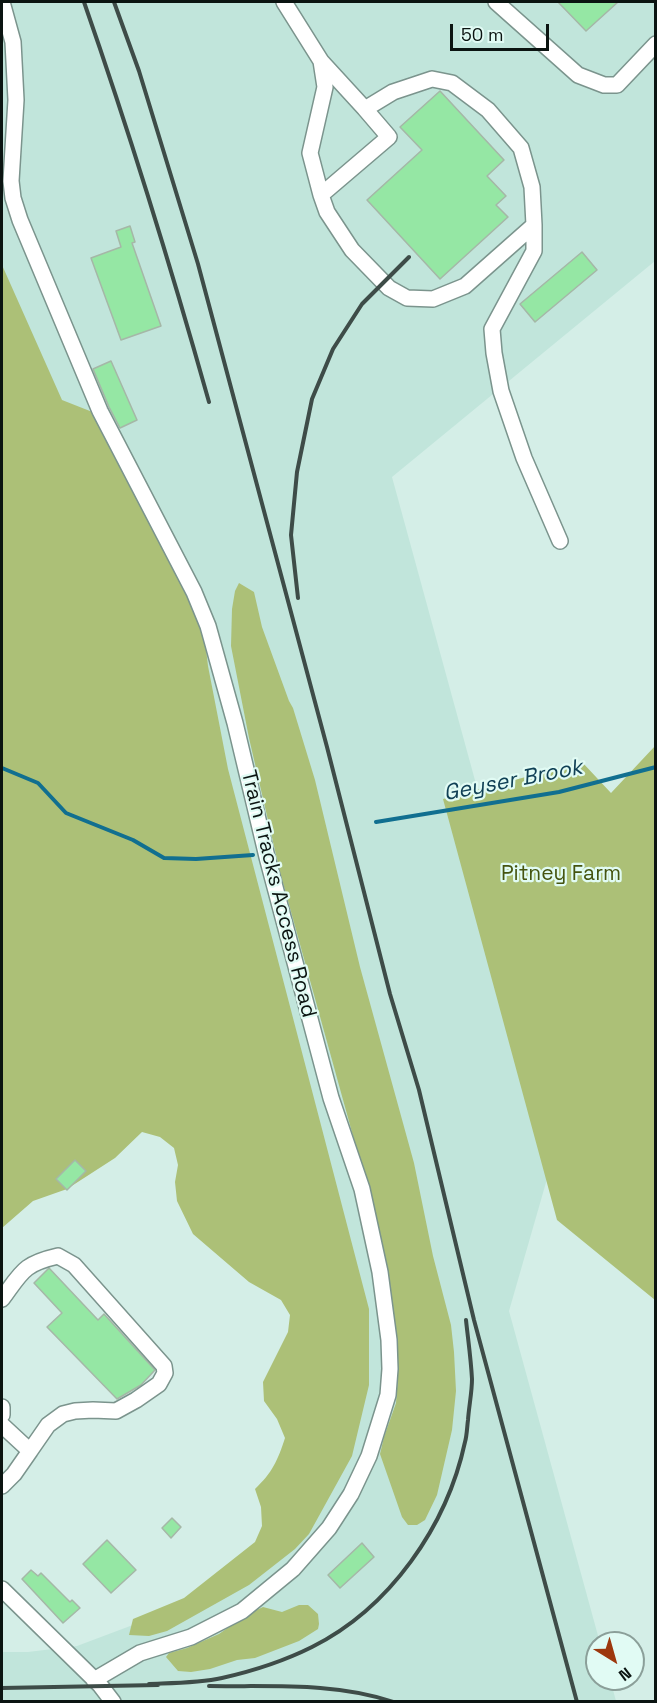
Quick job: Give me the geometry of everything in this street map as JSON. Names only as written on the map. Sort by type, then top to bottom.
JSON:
[{"type":"street","name":"Train Tracks Access Road","points":[[2,2],[13,42],[16,100],[11,181],[13,198],[20,220],[100,411],[194,592],[208,626],[331,1098],[362,1189],[380,1272],[389,1340],[388,1395],[369,1456],[351,1494],[315,1545],[293,1569],[242,1611],[191,1637],[140,1653],[97,1683]]},
{"type":"street","points":[[284,2],[321,61],[389,137],[321,195]]},
{"type":"street","points":[[496,2],[578,75],[604,86],[617,85],[656,44]]},
{"type":"street","points":[[321,61],[325,87],[310,153],[321,195],[327,212],[352,250],[389,288],[407,298],[433,299],[465,286],[534,225]]},
{"type":"street","points":[[365,109],[393,92],[432,79],[452,83],[488,110],[521,148],[532,187],[534,251],[492,329],[494,353],[501,391],[524,458],[560,541]]},
{"type":"street","points":[[2,1486],[14,1474],[48,1425],[63,1414],[75,1411],[116,1411],[159,1383],[165,1373],[164,1366],[74,1265],[58,1256],[40,1260],[23,1269],[6,1293]]},
{"type":"street","points":[[2,1407],[2,1415]]},
{"type":"street","points":[[2,1425],[30,1451]]},
{"type":"street","points":[[2,1589],[113,1701]]},
{"type":"shaded area","points":[[2,2],[655,2],[655,261],[392,477],[566,1113],[509,1311],[597,1631],[585,1631],[585,1691],[613,1691],[616,1701],[2,1701],[2,1652],[28,1652],[77,1646],[194,1602],[309,1503],[352,1374],[2,308]]},
{"type":"green space","points":[[2,265],[62,400],[95,413],[201,606],[208,666],[228,769],[369,1309],[369,1385],[352,1456],[309,1534],[295,1549],[249,1585],[167,1631],[149,1636],[129,1635],[133,1619],[184,1598],[255,1542],[262,1526],[261,1507],[255,1489],[274,1466],[285,1438],[277,1419],[264,1401],[263,1382],[288,1332],[290,1315],[281,1300],[249,1282],[193,1234],[177,1201],[175,1182],[178,1165],[174,1148],[160,1137],[142,1132],[115,1158],[67,1189],[33,1201],[2,1228]]},
{"type":"green space","points":[[239,583],[254,592],[262,627],[293,708],[315,780],[360,967],[414,1163],[433,1256],[451,1325],[456,1391],[452,1430],[437,1495],[425,1520],[417,1525],[408,1525],[402,1517],[380,1454],[396,1403],[398,1376],[395,1329],[363,1172],[280,872],[249,738],[231,646],[232,609]]},
{"type":"green space","name":"Pitney Farm","points":[[655,746],[655,1300],[557,1220],[443,799],[582,762],[611,793]]},
{"type":"green space","points":[[299,1605],[308,1605],[318,1614],[319,1624],[318,1629],[299,1641],[255,1658],[237,1660],[210,1669],[191,1672],[178,1671],[166,1657],[169,1653],[219,1634],[246,1615],[263,1607],[282,1612]]},
{"type":"building","points":[[558,2],[618,2],[586,31]]},
{"type":"building","points":[[440,91],[504,160],[487,176],[506,196],[496,205],[508,217],[440,279],[367,200],[422,150],[400,127]]},
{"type":"building","points":[[130,226],[135,242],[132,243],[161,326],[121,340],[91,258],[121,247],[116,231]]},
{"type":"building","points":[[582,252],[597,270],[535,322],[520,304]]},
{"type":"building","points":[[111,361],[137,420],[120,428],[93,369]]},
{"type":"building","points":[[75,1160],[86,1171],[67,1190],[56,1179]]},
{"type":"building","points":[[49,1268],[98,1320],[104,1314],[155,1370],[141,1385],[117,1399],[47,1327],[62,1313],[34,1283]]},
{"type":"building","points":[[172,1518],[181,1527],[171,1538],[162,1528]]},
{"type":"building","points":[[107,1540],[136,1570],[111,1593],[83,1564]]},
{"type":"building","points":[[362,1543],[374,1557],[340,1588],[328,1575]]},
{"type":"building","points":[[31,1570],[38,1576],[41,1573],[70,1602],[72,1600],[80,1608],[63,1623],[22,1579]]},
{"type":"waterway","name":"Geyser Brook","points":[[376,822],[559,792],[656,767]]},
{"type":"waterway","name":"Geyser Brook","points":[[2,768],[38,783],[66,813],[133,840],[164,858],[196,859],[253,855]]},
{"type":"railway","points":[[84,2],[150,201],[209,402]]},
{"type":"railway","points":[[114,2],[139,71],[198,264],[327,747],[390,994],[419,1090],[474,1320],[577,1702]]},
{"type":"railway","points":[[298,598],[291,535],[297,472],[312,399],[333,349],[362,304],[409,257]]},
{"type":"railway","points":[[149,1684],[222,1678],[290,1657],[340,1630],[390,1587],[411,1561],[429,1533],[456,1473],[466,1437],[472,1384],[466,1320]]},
{"type":"railway","points":[[2,1688],[158,1685]]},
{"type":"railway","points":[[209,1686],[326,1688],[393,1702]]}]
